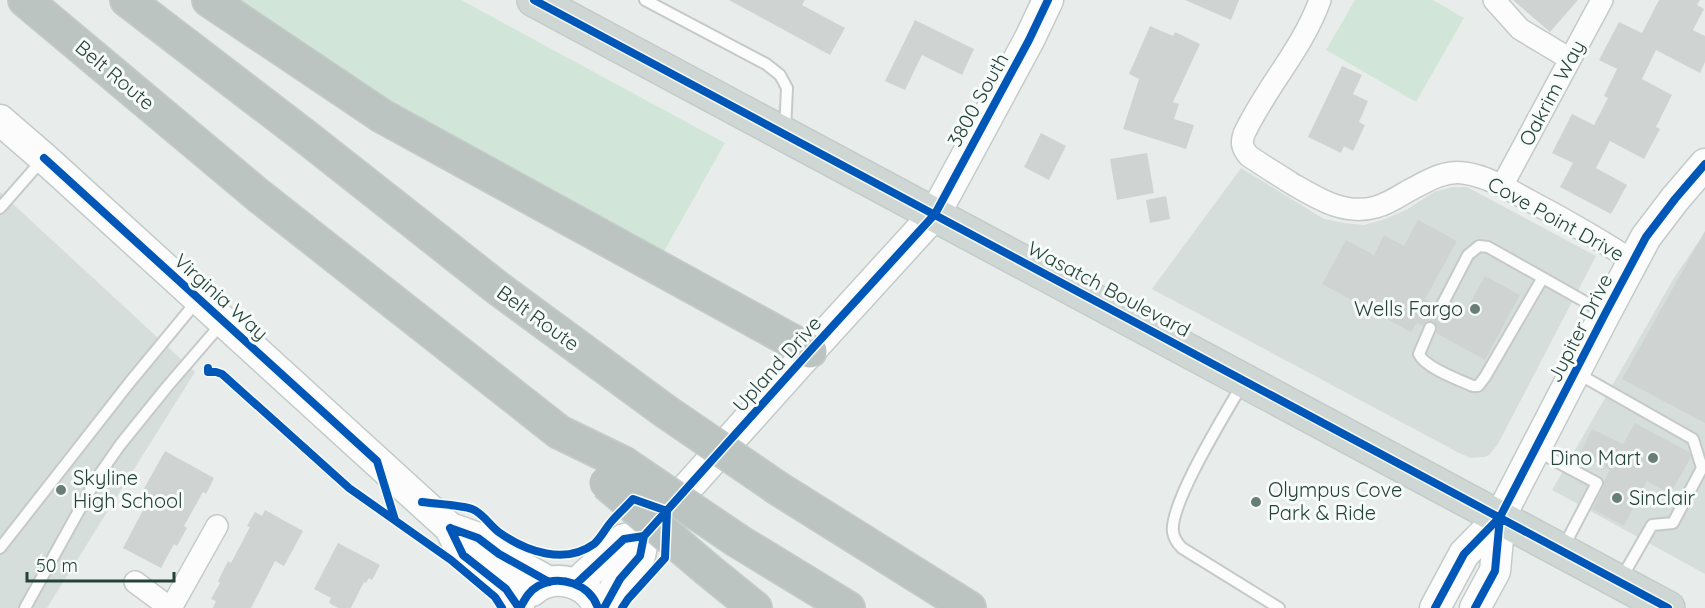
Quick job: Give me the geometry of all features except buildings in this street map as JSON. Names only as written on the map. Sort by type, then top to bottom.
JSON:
[{"type":"highway","name":"Belt Route","points":[[25,0],[259,196],[559,432],[615,473],[738,542],[848,608]]},
{"type":"highway","name":"Belt Route","points":[[127,0],[499,289],[665,411],[779,489],[969,608]]},
{"type":"highway","points":[[209,0],[382,116],[810,351]]},
{"type":"highway","points":[[615,473],[708,570],[755,608]]},
{"type":"main road","name":"Wasatch Boulevard","points":[[534,0],[1668,608]]},
{"type":"street","name":"3800 South","points":[[935,214],[1029,40],[1048,0]]},
{"type":"street","name":"Cove Point Drive","points":[[1320,0],[1303,39],[1278,74],[1244,134],[1242,146],[1249,156],[1318,199],[1348,209],[1362,210],[1375,207],[1444,174],[1463,173],[1478,176],[1502,186],[1583,230],[1633,261]]},
{"type":"street","points":[[1494,0],[1520,29],[1570,59]]},
{"type":"street","name":"Oakrim Way","points":[[1502,186],[1602,0]]},
{"type":"street","name":"Virginia Way","points":[[0,120],[450,528],[463,555],[506,589],[519,608]]},
{"type":"street","name":"Jupiter Drive","points":[[1500,517],[1646,237],[1705,164]]},
{"type":"street","name":"Upland Drive","points":[[604,608],[620,579],[640,556],[644,536],[935,214]]},
{"type":"street","points":[[1435,608],[1464,554],[1500,517]]},
{"type":"street","points":[[1475,608],[1495,571],[1500,517]]},
{"type":"street","points":[[135,582],[170,608],[218,526]]},
{"type":"street","name":"Virginia Way","points":[[450,528],[478,538],[499,554],[563,583],[587,591],[598,608]]},
{"type":"street","name":"Upland Drive","points":[[519,608],[526,596],[537,587],[563,583],[624,539],[644,536]]},
{"type":"lane","points":[[645,0],[766,64],[780,75],[787,88],[785,134]]},
{"type":"lane","points":[[0,208],[44,158]]},
{"type":"lane","points":[[1442,307],[1468,255],[1479,246],[1488,247],[1605,314]]},
{"type":"lane","points":[[1430,328],[1419,354],[1420,358],[1473,386],[1478,386],[1542,279]]},
{"type":"lane","points":[[0,548],[130,382],[199,299]]},
{"type":"lane","points":[[25,608],[97,478],[120,445],[223,321]]},
{"type":"lane","points":[[1575,372],[1693,439],[1702,468],[1673,523],[1652,525],[1619,582]]},
{"type":"lane","points":[[1245,380],[1186,486],[1172,531],[1175,540],[1182,548],[1279,608]]},
{"type":"lane","points":[[1535,450],[1597,483],[1562,551]]},
{"type":"shaded area","points":[[1241,168],[1324,219],[1364,225],[1406,210],[1434,192],[1453,187],[1467,187],[1596,256],[1498,444],[1489,455],[1471,458],[1461,454],[1152,289]]},
{"type":"shaded area","name":"Skyline High School","points":[[0,192],[195,372],[47,608],[0,608]]},
{"type":"shaded area","points":[[1705,232],[1705,574],[1552,490],[1674,278]]},
{"type":"green space","points":[[238,0],[461,0],[725,143],[662,255],[389,106]]},
{"type":"green space","points":[[1355,0],[1433,0],[1464,18],[1416,102],[1326,50]]},
{"type":"cycle path","points":[[534,0],[1668,608]]},
{"type":"cycle path","points":[[604,608],[620,579],[640,556],[644,536],[935,214],[1029,40],[1048,0]]},
{"type":"cycle path","points":[[44,158],[377,461],[395,520]]},
{"type":"cycle path","points":[[1435,608],[1464,554],[1500,517],[1646,237],[1705,164]]},
{"type":"cycle path","points":[[208,368],[208,372],[222,374],[349,488],[451,560],[495,597],[502,608]]},
{"type":"cycle path","points":[[422,502],[472,509],[497,530],[522,546],[559,555],[571,554],[594,544],[633,499],[667,511]]},
{"type":"cycle path","points":[[622,608],[665,558],[667,511]]},
{"type":"cycle path","points":[[1475,608],[1495,571],[1500,517]]},
{"type":"cycle path","points":[[450,528],[478,538],[499,554],[549,582]]},
{"type":"cycle path","points":[[450,528],[463,555],[506,589],[519,608]]},
{"type":"cycle path","points":[[576,584],[624,539],[644,536]]},
{"type":"cycle path","points":[[520,608],[535,588],[556,581],[565,581],[581,587],[594,600],[598,608]]},
{"type":"place","name":"Wells Fargo","points":[[1475,309]]},
{"type":"place","name":"Dino Mart","points":[[1653,458]]},
{"type":"place","name":"Skyline High School","points":[[61,490]]},
{"type":"place","name":"Sinclair","points":[[1617,498]]},
{"type":"place","name":"Olympus Cove Park & Ride","points":[[1256,502]]}]
